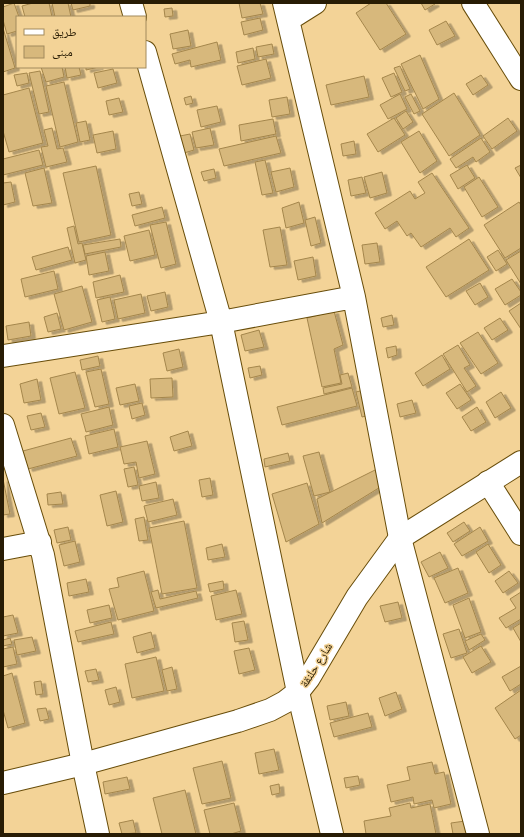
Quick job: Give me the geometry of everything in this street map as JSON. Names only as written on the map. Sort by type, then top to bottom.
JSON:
[{"type":"street","points":[[131,3],[135,16]]},
{"type":"street","points":[[315,3],[286,12],[354,297],[400,538],[478,834]]},
{"type":"street","points":[[473,3],[521,79]]},
{"type":"street","points":[[146,56],[221,322],[298,692],[332,834]]},
{"type":"street","points":[[3,356],[221,322],[354,297]]},
{"type":"street","points":[[3,425],[17,474],[40,542],[98,834]]},
{"type":"street","name":"شارع حلنقة","points":[[3,783],[83,764],[244,719],[270,710],[285,702],[298,692],[309,678],[357,596],[400,538],[521,462]]},
{"type":"street","points":[[488,482],[521,534]]},
{"type":"street","points":[[3,549],[40,542]]},
{"type":"building","points":[[14,3],[19,16],[16,16],[16,31],[7,34],[3,20],[3,7]]},
{"type":"building","points":[[33,3],[49,3],[52,16],[25,16],[22,6]]},
{"type":"building","points":[[52,3],[68,3],[71,16],[55,16]]},
{"type":"building","points":[[71,3],[90,3],[90,6],[73,10]]},
{"type":"building","points":[[239,3],[260,3],[263,14],[242,18]]},
{"type":"building","points":[[371,3],[386,3],[406,34],[380,50],[356,13]]},
{"type":"building","points":[[421,3],[434,3],[435,4],[425,10]]},
{"type":"building","points":[[172,8],[173,16],[165,17],[164,9]]},
{"type":"building","points":[[260,18],[263,30],[244,35],[241,22]]},
{"type":"building","points":[[446,21],[455,36],[437,45],[429,30]]},
{"type":"building","points":[[3,28],[15,68],[3,72]]},
{"type":"building","points":[[188,30],[191,46],[173,49],[170,34]]},
{"type":"building","points":[[217,42],[221,60],[191,67],[190,60],[175,64],[172,54]]},
{"type":"building","points":[[272,44],[274,54],[258,57],[256,47]]},
{"type":"building","points":[[253,48],[255,59],[238,63],[236,52]]},
{"type":"building","points":[[420,55],[439,99],[423,109],[401,64]]},
{"type":"building","points":[[266,59],[271,78],[242,85],[237,66]]},
{"type":"building","points":[[400,66],[410,89],[405,91],[394,68]]},
{"type":"building","points":[[41,68],[62,68],[64,77],[46,82]]},
{"type":"building","points":[[65,68],[79,68],[81,75],[67,78]]},
{"type":"building","points":[[113,69],[117,83],[98,88],[94,73]]},
{"type":"building","points":[[40,71],[49,112],[39,114],[29,73]]},
{"type":"building","points":[[27,73],[29,83],[17,86],[14,75]]},
{"type":"building","points":[[394,73],[402,92],[391,97],[382,78]]},
{"type":"building","points":[[481,75],[488,85],[473,95],[466,84]]},
{"type":"building","points":[[364,76],[369,97],[331,105],[326,85]]},
{"type":"building","points":[[64,82],[78,142],[60,147],[46,86]]},
{"type":"building","points":[[29,88],[43,143],[9,152],[3,131],[3,95]]},
{"type":"building","points":[[454,93],[480,135],[449,156],[422,114]]},
{"type":"building","points":[[400,94],[407,109],[388,119],[380,105]]},
{"type":"building","points":[[411,94],[420,111],[414,114],[405,97]]},
{"type":"building","points":[[191,96],[193,103],[186,105],[184,98]]},
{"type":"building","points":[[287,97],[290,114],[272,117],[269,100]]},
{"type":"building","points":[[119,98],[123,112],[109,115],[106,101]]},
{"type":"building","points":[[217,106],[221,122],[201,127],[197,110]]},
{"type":"building","points":[[406,111],[413,122],[403,129],[396,118]]},
{"type":"building","points":[[394,118],[405,135],[378,152],[367,134]]},
{"type":"building","points":[[508,118],[517,131],[492,149],[483,136]]},
{"type":"building","points":[[273,119],[276,134],[241,141],[239,125]]},
{"type":"building","points":[[86,121],[90,140],[80,142],[76,123]]},
{"type":"building","points":[[52,128],[57,149],[63,148],[67,162],[46,167],[41,147],[48,146],[44,130]]},
{"type":"building","points":[[210,128],[214,145],[196,148],[192,132]]},
{"type":"building","points":[[113,131],[116,149],[97,153],[93,135]]},
{"type":"building","points":[[419,131],[437,161],[420,173],[401,142]]},
{"type":"building","points":[[190,134],[194,150],[184,153],[180,136]]},
{"type":"building","points":[[276,136],[281,153],[224,166],[219,149]]},
{"type":"building","points":[[481,138],[490,152],[476,162],[473,157],[456,168],[450,159]]},
{"type":"building","points":[[354,141],[356,154],[343,156],[341,144]]},
{"type":"building","points":[[39,150],[43,165],[3,175],[3,159]]},
{"type":"building","points":[[265,160],[273,193],[262,195],[255,162]]},
{"type":"building","points":[[467,165],[475,178],[458,189],[450,175]]},
{"type":"building","points":[[521,165],[521,178],[515,168]]},
{"type":"building","points":[[96,166],[111,235],[79,242],[63,173]]},
{"type":"building","points":[[44,168],[52,203],[33,206],[25,173]]},
{"type":"building","points":[[290,168],[294,187],[276,192],[271,172]]},
{"type":"building","points":[[214,169],[216,178],[204,181],[201,172]]},
{"type":"building","points":[[382,172],[387,193],[370,198],[364,177]]},
{"type":"building","points":[[432,173],[469,228],[456,237],[450,228],[421,247],[411,233],[407,236],[397,221],[385,229],[375,213],[410,191],[415,199],[425,193],[418,182]]},
{"type":"building","points":[[362,177],[366,193],[351,196],[348,180]]},
{"type":"building","points":[[479,177],[498,207],[482,217],[464,187]]},
{"type":"building","points":[[11,182],[15,202],[3,205],[3,183]]},
{"type":"building","points":[[139,192],[142,204],[132,206],[129,194]]},
{"type":"building","points":[[299,202],[304,223],[286,228],[282,208]]},
{"type":"building","points":[[519,202],[521,205],[521,248],[505,258],[484,225]]},
{"type":"building","points":[[162,207],[165,218],[135,226],[132,215]]},
{"type":"building","points":[[315,217],[321,243],[311,246],[305,220]]},
{"type":"building","points":[[166,222],[176,264],[161,268],[150,225]]},
{"type":"building","points":[[74,226],[78,244],[82,243],[86,260],[75,263],[67,228]]},
{"type":"building","points":[[280,227],[287,265],[270,267],[263,230]]},
{"type":"building","points":[[149,230],[155,255],[130,261],[124,236]]},
{"type":"building","points":[[120,239],[121,247],[85,254],[83,245]]},
{"type":"building","points":[[469,239],[489,270],[446,297],[426,267]]},
{"type":"building","points":[[377,243],[380,262],[365,264],[362,245]]},
{"type":"building","points":[[68,247],[72,260],[36,270],[32,257]]},
{"type":"building","points":[[498,250],[507,264],[496,271],[487,257]]},
{"type":"building","points":[[521,251],[521,284],[506,260]]},
{"type":"building","points":[[105,252],[109,271],[89,275],[86,256]]},
{"type":"building","points":[[313,257],[316,276],[298,280],[294,261]]},
{"type":"building","points":[[54,271],[58,289],[25,297],[21,279]]},
{"type":"building","points":[[120,275],[124,292],[96,298],[93,282]]},
{"type":"building","points":[[512,279],[521,292],[521,295],[505,305],[495,289]]},
{"type":"building","points":[[480,283],[488,297],[475,305],[466,291]]},
{"type":"building","points":[[82,286],[92,322],[64,330],[54,294]]},
{"type":"building","points":[[165,292],[168,307],[151,311],[147,296]]},
{"type":"building","points":[[141,294],[145,313],[118,319],[114,300]]},
{"type":"building","points":[[110,297],[115,319],[102,322],[97,300]]},
{"type":"building","points":[[521,303],[521,329],[509,311]]},
{"type":"building","points":[[334,311],[343,345],[334,349],[341,383],[322,387],[307,318]]},
{"type":"building","points":[[57,313],[61,329],[48,332],[44,317]]},
{"type":"building","points":[[392,315],[394,325],[383,327],[381,318]]},
{"type":"building","points":[[500,318],[508,330],[492,340],[484,328]]},
{"type":"building","points":[[29,322],[31,336],[8,340],[6,326]]},
{"type":"building","points":[[259,330],[264,347],[245,351],[241,335]]},
{"type":"building","points":[[478,332],[498,363],[481,374],[460,343]]},
{"type":"building","points":[[458,345],[470,365],[464,368],[476,386],[467,392],[443,354]]},
{"type":"building","points":[[396,346],[397,355],[388,358],[386,348]]},
{"type":"building","points":[[179,349],[183,367],[167,371],[163,353]]},
{"type":"building","points":[[442,355],[450,369],[423,386],[415,373]]},
{"type":"building","points":[[98,356],[100,366],[82,370],[80,360]]},
{"type":"building","points":[[260,366],[262,375],[250,378],[248,368]]},
{"type":"building","points":[[101,369],[109,404],[95,407],[86,372]]},
{"type":"building","points":[[75,372],[85,408],[59,414],[50,378]]},
{"type":"building","points":[[348,373],[352,387],[324,394],[323,388],[342,384],[340,375]]},
{"type":"building","points":[[172,378],[173,397],[151,398],[150,379]]},
{"type":"building","points":[[37,379],[41,400],[24,403],[20,384]]},
{"type":"building","points":[[135,384],[139,401],[120,405],[116,388]]},
{"type":"building","points":[[460,384],[471,400],[457,409],[446,393]]},
{"type":"building","points":[[352,388],[357,406],[282,425],[277,407]]},
{"type":"building","points":[[364,390],[370,415],[362,417],[356,392]]},
{"type":"building","points":[[501,392],[511,408],[495,418],[486,402]]},
{"type":"building","points":[[412,400],[416,413],[400,417],[397,404]]},
{"type":"building","points":[[142,403],[145,415],[132,419],[129,406]]},
{"type":"building","points":[[109,407],[113,425],[86,432],[81,414]]},
{"type":"building","points":[[477,407],[486,422],[471,431],[462,417]]},
{"type":"building","points":[[41,413],[45,427],[31,430],[27,416]]},
{"type":"building","points":[[114,429],[118,447],[89,454],[85,436]]},
{"type":"building","points":[[188,431],[192,446],[174,451],[170,437]]},
{"type":"building","points":[[71,438],[77,456],[28,469],[23,451]]},
{"type":"building","points":[[147,441],[155,474],[139,478],[136,462],[124,464],[120,447]]},
{"type":"building","points":[[319,452],[330,492],[314,496],[303,456]]},
{"type":"building","points":[[288,453],[290,461],[265,467],[264,459]]},
{"type":"building","points":[[134,467],[138,485],[128,487],[124,469]]},
{"type":"building","points":[[375,470],[382,486],[322,523],[317,499]]},
{"type":"building","points":[[210,478],[213,495],[202,497],[199,480]]},
{"type":"building","points":[[3,479],[10,514],[3,515]]},
{"type":"building","points":[[156,482],[159,498],[142,501],[139,486]]},
{"type":"building","points":[[307,483],[319,524],[286,542],[272,494]]},
{"type":"building","points":[[116,491],[123,522],[107,526],[100,495]]},
{"type":"building","points":[[61,492],[63,504],[48,505],[47,494]]},
{"type":"building","points":[[173,499],[177,515],[148,522],[144,506]]},
{"type":"building","points":[[144,517],[148,540],[139,541],[135,519]]},
{"type":"building","points":[[184,521],[197,588],[162,594],[149,528]]},
{"type":"building","points":[[464,522],[470,531],[453,542],[447,533]]},
{"type":"building","points":[[68,527],[71,540],[57,543],[54,530]]},
{"type":"building","points":[[480,527],[488,541],[462,556],[454,544]]},
{"type":"building","points":[[75,541],[80,562],[64,566],[59,545]]},
{"type":"building","points":[[222,544],[225,557],[208,560],[206,548]]},
{"type":"building","points":[[488,544],[501,565],[489,573],[476,552]]},
{"type":"building","points":[[440,552],[448,568],[429,577],[421,562]]},
{"type":"building","points":[[458,568],[468,593],[445,603],[434,578]]},
{"type":"building","points":[[144,571],[154,611],[118,620],[109,589],[119,587],[117,578]]},
{"type":"building","points":[[509,571],[518,583],[503,593],[495,581]]},
{"type":"building","points":[[86,579],[89,592],[69,596],[67,583]]},
{"type":"building","points":[[223,581],[224,589],[210,592],[208,584]]},
{"type":"building","points":[[158,590],[160,599],[196,591],[198,598],[156,608],[151,592]]},
{"type":"building","points":[[236,590],[242,614],[216,620],[211,596]]},
{"type":"building","points":[[521,592],[521,619],[506,628],[499,618],[516,608],[510,599]]},
{"type":"building","points":[[469,598],[481,632],[465,638],[453,605]]},
{"type":"building","points":[[398,602],[402,618],[385,622],[380,606]]},
{"type":"building","points":[[109,605],[112,618],[90,623],[87,610]]},
{"type":"building","points":[[13,615],[18,633],[3,636],[3,617]]},
{"type":"building","points":[[244,621],[248,640],[235,642],[232,623]]},
{"type":"building","points":[[111,622],[114,634],[78,642],[75,631]]},
{"type":"building","points":[[521,623],[521,642],[513,628]]},
{"type":"building","points":[[459,629],[467,653],[451,658],[443,634]]},
{"type":"building","points":[[151,632],[155,648],[137,653],[133,637]]},
{"type":"building","points":[[481,634],[485,640],[469,650],[465,641]]},
{"type":"building","points":[[32,637],[36,651],[17,655],[14,640]]},
{"type":"building","points":[[10,638],[12,644],[3,646],[3,640]]},
{"type":"building","points":[[481,646],[491,662],[472,673],[463,657]]},
{"type":"building","points":[[13,647],[17,664],[3,667],[3,649]]},
{"type":"building","points":[[249,648],[255,670],[239,674],[234,651]]},
{"type":"building","points":[[156,657],[164,691],[132,698],[125,664]]},
{"type":"building","points":[[521,666],[521,684],[510,691],[502,677]]},
{"type":"building","points":[[172,667],[177,689],[167,691],[162,670]]},
{"type":"building","points":[[96,669],[99,680],[88,682],[85,671]]},
{"type":"building","points":[[12,673],[25,723],[8,728],[3,710],[3,676]]},
{"type":"building","points":[[41,681],[43,694],[36,695],[34,682]]},
{"type":"building","points":[[116,687],[120,702],[109,705],[105,690]]},
{"type":"building","points":[[521,690],[521,735],[515,739],[495,708]]},
{"type":"building","points":[[396,692],[402,709],[385,716],[379,698]]},
{"type":"building","points":[[346,702],[349,716],[330,720],[327,706]]},
{"type":"building","points":[[46,708],[49,719],[40,721],[37,709]]},
{"type":"building","points":[[368,713],[372,727],[334,737],[330,723]]},
{"type":"building","points":[[274,749],[279,770],[259,774],[255,753]]},
{"type":"building","points":[[222,761],[231,798],[202,804],[193,768]]},
{"type":"building","points":[[432,762],[435,774],[444,772],[451,804],[434,808],[432,800],[414,804],[413,797],[391,802],[387,785],[410,780],[407,767]]},
{"type":"building","points":[[358,776],[360,785],[346,788],[344,778]]},
{"type":"building","points":[[127,777],[130,789],[105,794],[103,782]]},
{"type":"building","points":[[279,784],[280,793],[272,795],[270,786]]},
{"type":"building","points":[[185,790],[196,834],[162,834],[153,798]]},
{"type":"building","points":[[234,803],[241,831],[231,834],[210,834],[204,810]]},
{"type":"building","points":[[410,803],[411,808],[430,804],[436,834],[366,834],[364,821],[391,816],[389,808]]},
{"type":"building","points":[[133,820],[136,833],[122,834],[119,823]]},
{"type":"building","points":[[472,820],[474,834],[453,834],[451,823]]}]
